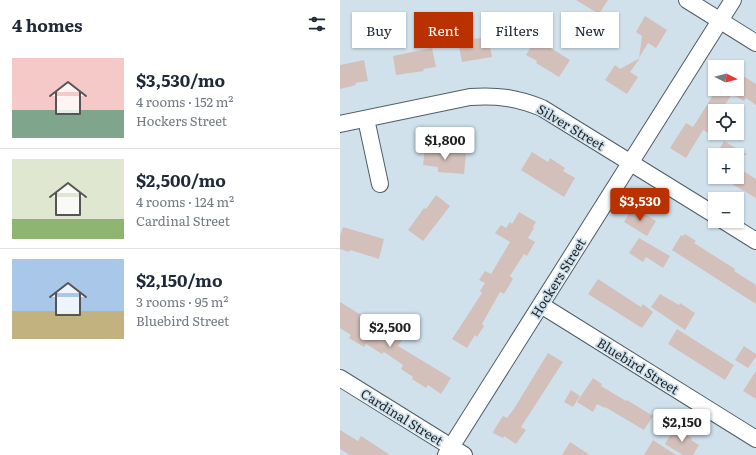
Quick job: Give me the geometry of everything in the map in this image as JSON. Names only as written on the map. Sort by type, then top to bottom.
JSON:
[{"type":"street","points":[[687,0],[756,43]]},
{"type":"street","name":"Hockers Street","points":[[454,452],[541,305],[733,0]]},
{"type":"street","name":"Silver Street","points":[[340,124],[470,97],[509,97],[542,108],[708,211]]},
{"type":"street","points":[[366,119],[380,184]]},
{"type":"street","points":[[735,228],[756,241]]},
{"type":"street","name":"Bluebird Street","points":[[541,305],[756,439]]},
{"type":"street","name":"Cardinal Street","points":[[340,378],[454,452]]},
{"type":"building","points":[[576,0],[608,0],[600,12],[596,12]]},
{"type":"building","points":[[645,16],[667,30],[656,48],[648,43],[639,58],[642,36],[636,32]]},
{"type":"building","points":[[481,38],[481,48],[490,48],[492,57],[462,62],[459,48],[473,48],[473,39]]},
{"type":"building","points":[[432,48],[436,67],[423,69],[424,71],[396,75],[393,56]]},
{"type":"building","points":[[530,48],[551,48],[570,60],[559,77],[526,55]]},
{"type":"building","points":[[640,58],[630,72],[638,77],[627,94],[605,80],[615,65],[620,69]]},
{"type":"building","points":[[364,60],[368,81],[355,83],[356,85],[340,89],[340,65]]},
{"type":"building","points":[[744,76],[756,84],[756,105],[746,98],[744,101],[735,96],[744,96]]},
{"type":"building","points":[[713,96],[731,96],[726,104],[708,104],[708,133],[703,130],[686,158],[670,148],[686,123],[693,127]]},
{"type":"building","points":[[724,141],[736,148],[720,148]]},
{"type":"building","points":[[425,148],[453,150],[453,152],[466,154],[464,174],[438,172],[438,167],[423,165]]},
{"type":"building","points":[[532,152],[548,162],[550,158],[565,168],[563,171],[575,178],[564,197],[521,170]]},
{"type":"building","points":[[744,171],[756,179],[756,198],[732,184],[744,184]]},
{"type":"building","points":[[436,195],[450,206],[423,241],[408,230],[424,208],[426,209]]},
{"type":"building","points":[[633,207],[656,221],[647,236],[624,222]]},
{"type":"building","points":[[519,212],[536,222],[528,238],[535,242],[527,256],[524,254],[510,276],[513,279],[504,294],[500,292],[482,324],[484,326],[477,337],[475,335],[467,348],[452,339],[482,293],[480,291],[485,283],[479,280],[485,271],[491,274],[510,242],[495,233],[501,225],[506,228],[510,222],[512,224]]},
{"type":"building","points":[[343,227],[384,239],[379,259],[350,250],[349,252],[340,249],[340,236]]},
{"type":"building","points":[[685,234],[696,241],[694,243],[735,269],[734,271],[756,285],[756,304],[672,250],[681,235],[683,236]]},
{"type":"building","points":[[639,238],[670,256],[663,268],[646,257],[643,262],[629,253]]},
{"type":"building","points":[[598,279],[641,307],[643,304],[653,312],[642,328],[588,294]]},
{"type":"building","points":[[660,294],[679,305],[680,303],[695,313],[685,330],[651,307]]},
{"type":"building","points":[[340,302],[402,340],[398,346],[451,378],[441,394],[428,385],[426,388],[412,379],[413,377],[401,369],[403,365],[384,352],[382,354],[366,344],[364,347],[349,338],[351,335],[340,328]]},
{"type":"building","points":[[677,329],[734,365],[725,380],[668,344]]},
{"type":"building","points":[[744,346],[756,354],[756,357],[748,368],[735,360]]},
{"type":"building","points":[[548,353],[563,362],[521,427],[526,430],[516,444],[504,436],[503,438],[493,433],[503,416],[507,418],[515,407]]},
{"type":"building","points":[[756,371],[756,399],[743,391]]},
{"type":"building","points":[[593,378],[602,384],[601,386],[653,416],[644,430],[605,407],[597,404],[593,412],[577,402]]},
{"type":"building","points":[[571,390],[580,396],[573,407],[564,402]]},
{"type":"building","points":[[674,429],[692,438],[691,440],[699,445],[693,455],[683,455],[665,444]]},
{"type":"building","points":[[340,430],[358,441],[361,436],[390,455],[350,455],[340,449]]},
{"type":"building","points":[[653,440],[676,455],[644,455]]},
{"type":"building","points":[[570,442],[590,455],[562,455]]}]
